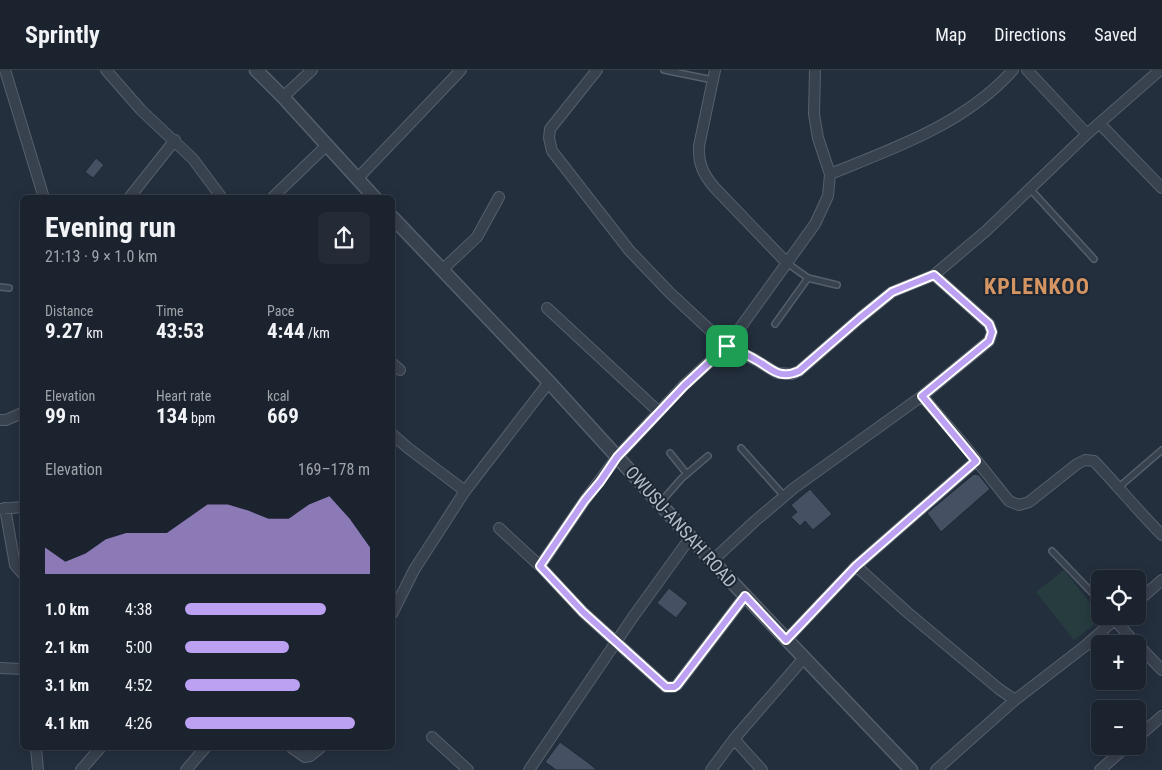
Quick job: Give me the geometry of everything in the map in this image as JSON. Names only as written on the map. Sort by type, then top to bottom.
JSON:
[{"type":"street","points":[[6,70],[43,195]]},
{"type":"street","points":[[106,70],[141,110],[193,158],[220,195]]},
{"type":"street","points":[[256,70],[372,195]]},
{"type":"street","points":[[283,97],[312,70]]},
{"type":"street","points":[[358,179],[462,70]]},
{"type":"street","points":[[597,70],[550,129],[548,138],[552,151],[629,250],[670,293],[727,346],[756,360],[776,373],[792,374],[799,371],[892,292],[934,275],[986,231],[1031,190],[1087,134],[1160,70]]},
{"type":"street","points":[[540,566],[617,457],[684,386],[727,346],[814,224],[828,196],[830,174],[818,138],[814,114],[814,70]]},
{"type":"street","points":[[830,174],[904,144],[956,117],[986,96],[1013,70]]},
{"type":"street","points":[[1027,70],[1087,134]]},
{"type":"street","points":[[714,75],[699,146],[700,166],[714,187],[787,263]]},
{"type":"street","points":[[1100,124],[1162,188]]},
{"type":"street","points":[[131,195],[175,140]]},
{"type":"street","points":[[275,195],[327,145]]},
{"type":"street","points":[[442,270],[477,237],[499,197]]},
{"type":"street","name":"OWUSU-ANSAH ROAD","points":[[395,220],[549,382],[690,538],[911,770]]},
{"type":"street","points":[[712,561],[784,496],[922,396],[989,341],[992,332],[989,324],[934,275]]},
{"type":"street","points":[[547,308],[659,412]]},
{"type":"street","points":[[395,608],[414,570],[465,491],[549,382]]},
{"type":"street","points":[[922,396],[1009,501],[1019,505],[1029,502],[1077,464],[1085,460],[1094,461],[1119,487],[1142,516],[1162,535]]},
{"type":"street","points":[[0,420],[6,420],[20,414]]},
{"type":"street","points":[[395,437],[465,491]]},
{"type":"street","points":[[786,640],[856,566],[976,461]]},
{"type":"street","points":[[20,507],[3,508],[15,565],[20,571]]},
{"type":"street","points":[[498,528],[540,566],[583,612],[666,687],[677,685],[745,596]]},
{"type":"street","points":[[529,770],[616,642],[690,538]]},
{"type":"street","points":[[856,566],[907,612],[999,689],[1015,700]]},
{"type":"street","points":[[1146,593],[1162,580]]},
{"type":"street","points":[[936,770],[1015,700],[1085,646],[1107,625]]},
{"type":"street","points":[[1122,625],[1130,635]]},
{"type":"street","points":[[1146,653],[1162,670]]},
{"type":"street","points":[[711,770],[804,658]]},
{"type":"street","points":[[0,668],[20,669]]},
{"type":"street","points":[[1146,730],[1162,716]]},
{"type":"street","points":[[432,737],[468,770]]},
{"type":"street","points":[[734,740],[762,770]]},
{"type":"street","points":[[36,750],[38,770]]},
{"type":"street","points":[[81,770],[98,750]]},
{"type":"street","points":[[186,770],[203,750]]},
{"type":"street","points":[[295,750],[305,757],[310,756],[318,750]]},
{"type":"street","points":[[1100,770],[1117,755]]},
{"type":"lane","points":[[664,70],[714,75]]},
{"type":"lane","points":[[1031,190],[1094,259]]},
{"type":"lane","points":[[787,263],[808,278],[837,285]]},
{"type":"lane","points":[[775,324],[808,278]]},
{"type":"lane","points":[[0,288],[9,288]]},
{"type":"lane","points":[[741,448],[784,496]]},
{"type":"lane","points":[[1119,487],[1162,450]]},
{"type":"lane","points":[[670,453],[687,474]]},
{"type":"lane","points":[[659,504],[687,474],[708,456]]},
{"type":"lane","points":[[1052,551],[1091,592]]},
{"type":"green space","points":[[1064,570],[1091,604],[1091,625],[1093,625],[1074,640],[1036,592]]},
{"type":"building","points":[[96,158],[104,165],[93,178],[85,172]]},
{"type":"building","points":[[974,474],[979,475],[990,489],[941,532],[927,513]]},
{"type":"building","points":[[810,489],[832,514],[813,530],[805,521],[800,526],[791,517],[797,512],[791,505]]},
{"type":"building","points":[[669,588],[688,603],[676,618],[657,603]]},
{"type":"building","points":[[560,742],[597,770],[556,770],[545,762]]},
{"type":"district","name":"KPLENKOO","points":[[1037,286]]},
{"type":"route","points":[[934,275],[989,324],[992,332],[989,341],[922,396],[976,461],[856,566],[786,640],[745,596],[677,685],[669,688],[583,612],[540,566],[617,457],[684,386],[727,346],[756,360],[776,373],[792,374],[799,371],[892,292],[924,281],[934,275]]}]
